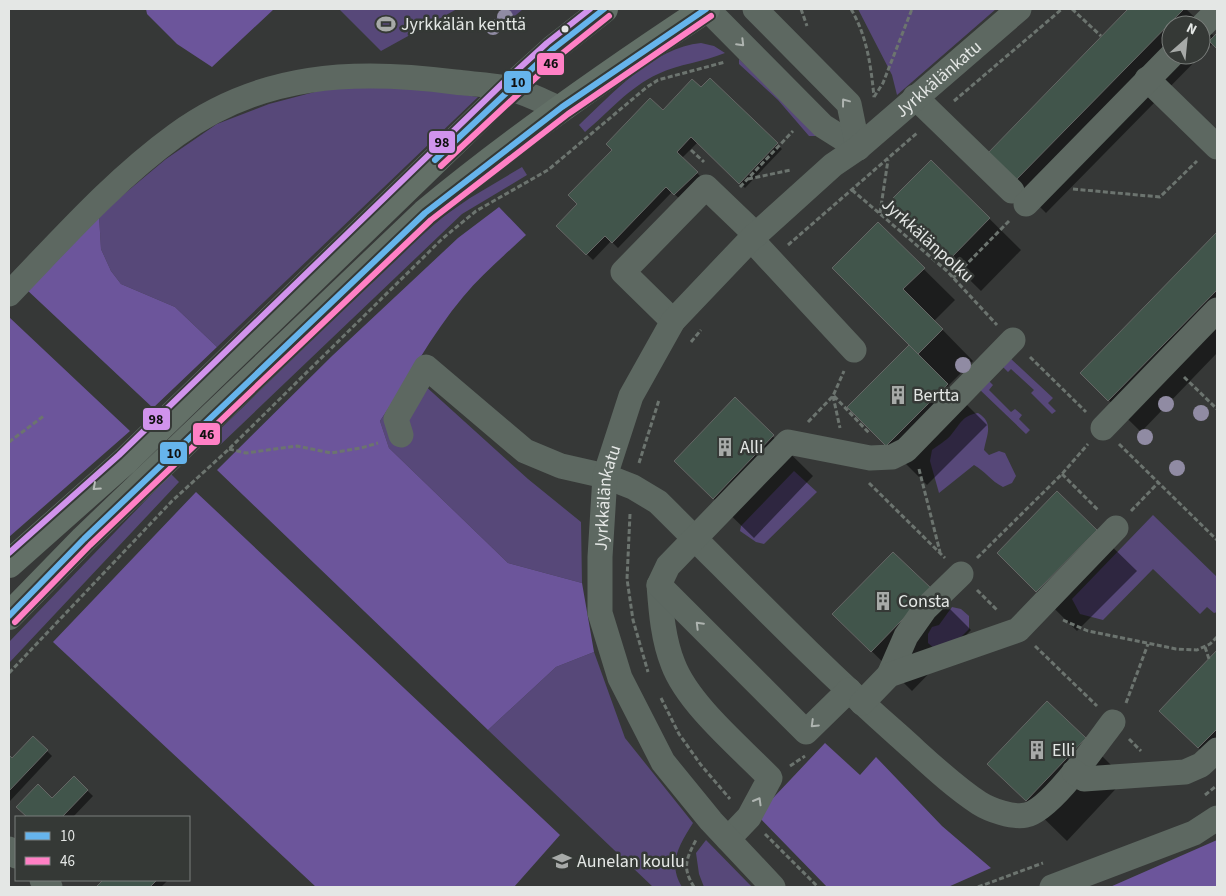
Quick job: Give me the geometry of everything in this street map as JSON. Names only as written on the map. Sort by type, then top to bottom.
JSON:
[{"type":"main road","points":[[9,564],[125,461],[509,88],[553,49],[604,9]]},
{"type":"main road","points":[[9,616],[84,539],[281,348],[425,213],[477,170],[561,109],[706,9]]},
{"type":"street","points":[[706,9],[823,126],[858,148]]},
{"type":"street","points":[[755,9],[849,104],[858,148]]},
{"type":"street","name":"Jyrkkälänkatu","points":[[773,887],[728,839],[663,762],[620,678],[600,613],[600,557],[605,476],[630,396],[673,321],[754,237],[833,165],[858,148],[1019,9]]},
{"type":"street","points":[[915,97],[935,117],[1027,194],[1162,65]]},
{"type":"street","points":[[9,294],[94,206],[176,135],[213,112],[257,91],[304,81],[350,76],[425,78],[509,88],[561,109]]},
{"type":"street","points":[[1147,80],[1216,145]]},
{"type":"street","points":[[673,321],[623,272],[706,187],[725,204],[754,237],[770,260],[854,350]]},
{"type":"street","points":[[1103,428],[1217,310]]},
{"type":"street","points":[[728,839],[748,817],[770,778],[690,695],[673,664],[661,618],[659,585],[668,566],[788,442],[870,458],[899,453],[1013,340]]},
{"type":"street","points":[[401,435],[396,425],[396,419],[426,367],[525,451],[561,466],[605,476],[633,487],[658,502],[856,697],[956,786],[980,804],[996,810],[1026,816],[1040,809],[1074,772],[1113,722]]},
{"type":"street","points":[[659,585],[806,732],[888,675],[1018,630],[1116,528]]},
{"type":"street","points":[[888,675],[906,636],[925,609],[961,574]]},
{"type":"street","points":[[1074,772],[1084,779],[1185,772],[1201,765],[1217,750]]},
{"type":"street","points":[[1052,887],[1194,833],[1217,818]]},
{"type":"path","points":[[851,9],[858,20],[871,62],[874,97],[883,83],[912,9]]},
{"type":"path","points":[[770,260],[1062,9]]},
{"type":"path","points":[[1072,9],[1101,36]]},
{"type":"path","points":[[9,673],[172,501],[229,449],[442,239],[476,211],[548,170],[647,87],[658,80],[727,62],[744,46]]},
{"type":"path","points":[[725,204],[793,131]]},
{"type":"path","points":[[953,278],[1027,194],[1160,197],[1216,145]]},
{"type":"path","points":[[880,214],[888,159]]},
{"type":"path","name":"Jyrkkälänpolku","points":[[852,190],[953,278],[983,313]]},
{"type":"path","points":[[686,350],[702,328]]},
{"type":"path","points":[[788,442],[833,396],[854,350]]},
{"type":"path","points":[[1167,361],[1217,409]]},
{"type":"path","points":[[833,396],[918,468],[940,553]]},
{"type":"path","points":[[833,396],[846,453]]},
{"type":"path","points":[[649,674],[633,620],[627,579],[628,528],[633,487],[640,456],[660,398]]},
{"type":"path","points":[[9,442],[45,415]]},
{"type":"path","points":[[961,574],[1062,474],[1103,428]]},
{"type":"path","points":[[229,449],[246,453],[297,446],[332,452],[361,448],[401,435]]},
{"type":"path","points":[[1062,474],[1116,528],[1158,482]]},
{"type":"path","points":[[1035,614],[1069,621],[1088,631],[1176,649],[1197,650],[1205,647],[1217,637]]},
{"type":"path","points":[[1113,722],[1124,707],[1148,644]]},
{"type":"path","points":[[1205,647],[1209,659]]},
{"type":"path","points":[[660,696],[678,734],[701,765],[748,817],[818,887]]},
{"type":"shaded area","points":[[146,9],[274,9],[212,67],[177,44],[147,14]]},
{"type":"shaded area","points":[[339,9],[457,9],[381,51]]},
{"type":"shaded area","points":[[506,9],[523,9],[496,32],[491,33],[488,27]]},
{"type":"shaded area","points":[[858,9],[996,9],[897,95],[892,75]]},
{"type":"shaded area","points":[[701,43],[714,46],[725,53],[674,68],[647,79],[628,93],[585,132],[579,125],[620,86],[650,63],[684,46]]},
{"type":"shaded area","points":[[739,59],[816,132],[815,136],[809,136],[778,100],[739,64]]},
{"type":"shaded area","points":[[398,84],[478,97],[217,347],[175,307],[121,284],[111,271],[101,249],[99,215],[166,159],[217,124],[269,104],[341,85]]},
{"type":"shaded area","points":[[522,167],[527,175],[462,214],[219,446],[211,438],[405,250],[444,216]]},
{"type":"shaded area","points":[[499,207],[526,235],[478,280],[451,312],[380,421],[389,448],[508,563],[582,583],[594,652],[556,667],[488,730],[217,470],[332,356],[458,238]]},
{"type":"shaded area","points":[[99,215],[101,249],[111,271],[121,284],[175,307],[217,347],[153,408],[26,289]]},
{"type":"shaded area","points":[[9,317],[130,431],[9,537]]},
{"type":"shaded area","points":[[1009,357],[1053,398],[1048,403],[1056,411],[1052,414],[1031,393],[1034,390],[1011,369],[1008,372],[1001,365]]},
{"type":"shaded area","points":[[412,374],[528,479],[581,522],[582,583],[508,563],[389,448],[380,421]]},
{"type":"shaded area","points":[[987,379],[993,385],[989,390],[1011,412],[1015,409],[1022,415],[1019,419],[1030,430],[1026,434],[978,388]]},
{"type":"shaded area","points":[[978,413],[988,425],[984,450],[989,455],[999,451],[1005,453],[1016,476],[1012,483],[1003,487],[974,465],[939,493],[930,461],[932,450],[949,437],[965,418]]},
{"type":"shaded area","points":[[794,471],[817,492],[764,544],[756,542],[740,531],[741,526]]},
{"type":"shaded area","points":[[171,474],[179,482],[9,663],[9,642]]},
{"type":"shaded area","points":[[196,492],[560,835],[514,887],[316,887],[53,642]]},
{"type":"shaded area","points":[[1153,515],[1217,577],[1217,612],[1214,613],[1207,607],[1200,614],[1153,569],[1103,620],[1080,614],[1072,599]]},
{"type":"shaded area","points":[[952,607],[961,609],[969,616],[969,629],[957,641],[935,649],[928,643],[928,634],[932,627],[939,625]]},
{"type":"shaded area","points":[[594,652],[625,738],[693,823],[680,846],[675,862],[682,887],[653,887],[488,730],[556,667]]},
{"type":"shaded area","points":[[825,743],[860,775],[876,757],[942,826],[991,868],[948,887],[827,887],[757,815]]},
{"type":"shaded area","points":[[706,840],[752,887],[704,887],[699,874],[696,853]]},
{"type":"shaded area","points":[[1217,840],[1217,887],[1110,887]]},
{"type":"building","points":[[1128,9],[1184,9],[1178,15],[1161,15],[1161,32],[1014,182],[986,155]]},
{"type":"building","points":[[1217,33],[1217,49],[1211,43],[1211,39]]},
{"type":"building","points":[[710,78],[778,143],[739,184],[691,137],[677,152],[698,172],[674,195],[666,187],[612,243],[605,236],[586,255],[556,226],[577,204],[568,195],[612,150],[606,144],[650,98],[663,110],[692,79],[701,87]]},
{"type":"building","points":[[931,160],[990,218],[949,260],[889,202]]},
{"type":"building","points":[[878,222],[925,268],[903,289],[943,329],[918,354],[832,268]]},
{"type":"building","points":[[1217,232],[1217,290],[1108,401],[1080,373]]},
{"type":"building","name":"Bertta","points":[[909,345],[948,384],[886,446],[847,407]]},
{"type":"building","name":"Alli","points":[[735,397],[774,435],[713,499],[674,461]]},
{"type":"building","points":[[1057,491],[1097,530],[1036,592],[997,553]]},
{"type":"building","name":"Consta","points":[[893,552],[932,589],[871,652],[832,614]]},
{"type":"building","points":[[1217,650],[1217,729],[1198,748],[1159,711]]},
{"type":"building","name":"Elli","points":[[1047,701],[1086,738],[1026,801],[987,764]]},
{"type":"building","points":[[33,736],[48,750],[9,791],[9,755],[12,758]]},
{"type":"building","points":[[74,776],[88,790],[63,816],[26,816],[16,807],[38,784],[52,798]]},
{"type":"building","points":[[102,881],[156,881],[150,887],[97,886]]},
{"type":"transit line","name":"98","points":[[9,553],[119,455],[503,83],[547,43],[590,9]]},
{"type":"transit line","name":"10","points":[[435,160],[553,49],[604,9]]},
{"type":"transit line","name":"10","points":[[9,616],[84,539],[425,213],[562,107],[706,9]]},
{"type":"transit line","name":"46","points":[[441,166],[559,56],[609,16]]},
{"type":"transit line","name":"46","points":[[15,622],[90,545],[431,220],[568,114],[711,16]]},
{"type":"place","name":"Jyrkkälän kenttä","points":[[386,24]]},
{"type":"place","name":"Bertta","points":[[898,395]]},
{"type":"place","name":"Alli","points":[[725,447]]},
{"type":"place","name":"Consta","points":[[883,601]]},
{"type":"place","name":"Elli","points":[[1037,750]]},
{"type":"place","name":"Aunelan koulu","points":[[562,861]]}]
